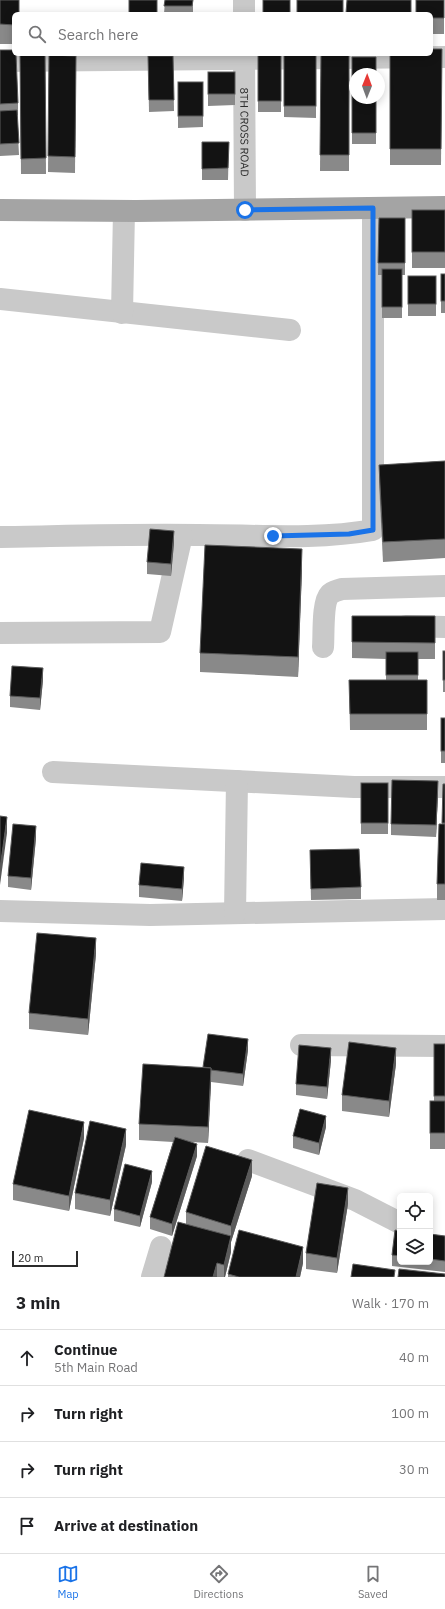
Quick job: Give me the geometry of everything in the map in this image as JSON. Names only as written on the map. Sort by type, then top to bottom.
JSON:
[{"type":"main road","points":[[0,210],[130,211],[445,207]]},
{"type":"street","points":[[244,0],[244,12]]},
{"type":"street","points":[[0,61],[244,57],[445,57]]},
{"type":"street","name":"8TH CROSS ROAD","points":[[244,57],[245,210]]},
{"type":"street","points":[[0,538],[182,535],[273,536],[349,534],[373,530],[373,208]]},
{"type":"street","points":[[122,313],[130,211]]},
{"type":"street","points":[[0,299],[290,330]]},
{"type":"street","points":[[0,633],[160,632],[182,535]]},
{"type":"street","points":[[323,646],[326,602],[330,594],[334,591],[342,589],[445,586]]},
{"type":"street","points":[[404,626],[445,627]]},
{"type":"street","points":[[53,772],[354,787],[445,786]]},
{"type":"street","points":[[235,913],[237,781]]},
{"type":"street","points":[[0,911],[150,915],[445,909]]},
{"type":"street","points":[[301,1045],[445,1046]]},
{"type":"street","points":[[248,1160],[355,1200],[397,1221]]},
{"type":"street","points":[[152,1277],[161,1247]]},
{"type":"building","points":[[0,0],[19,0],[19,12],[12,12],[12,25],[0,24]]},
{"type":"building","points":[[129,0],[157,0],[157,12],[129,12]]},
{"type":"building","points":[[165,0],[193,0],[192,6],[164,6]]},
{"type":"building","points":[[263,0],[290,0],[290,12],[263,12]]},
{"type":"building","points":[[297,0],[343,0],[343,12],[297,12]]},
{"type":"building","points":[[347,0],[411,0],[411,12],[346,12]]},
{"type":"building","points":[[416,0],[444,0],[444,18],[433,18],[433,12],[416,12]]},
{"type":"building","points":[[433,49],[442,49],[441,149],[390,149],[390,56],[433,56]]},
{"type":"building","points":[[0,50],[12,50],[12,56],[16,56],[18,103],[0,104]]},
{"type":"building","points":[[20,56],[45,56],[46,158],[21,159]]},
{"type":"building","points":[[49,56],[76,56],[75,157],[48,156]]},
{"type":"building","points":[[148,56],[173,56],[174,100],[149,100]]},
{"type":"building","points":[[258,56],[281,56],[281,101],[258,101]]},
{"type":"building","points":[[284,56],[316,56],[316,106],[284,106]]},
{"type":"building","points":[[321,56],[349,56],[349,155],[320,155]]},
{"type":"building","points":[[352,57],[376,57],[376,68],[352,68]]},
{"type":"building","points":[[208,72],[235,72],[235,94],[208,94]]},
{"type":"building","points":[[178,82],[203,82],[203,116],[178,116]]},
{"type":"building","points":[[352,104],[376,104],[376,133],[352,133]]},
{"type":"building","points":[[17,110],[19,143],[0,144],[0,111]]},
{"type":"building","points":[[202,142],[229,142],[228,168],[202,169]]},
{"type":"building","points":[[412,210],[445,210],[445,252],[412,252]]},
{"type":"building","points":[[379,218],[405,218],[405,263],[378,263]]},
{"type":"building","points":[[382,269],[402,269],[402,307],[382,307]]},
{"type":"building","points":[[441,274],[445,274],[445,301],[441,301]]},
{"type":"building","points":[[408,276],[436,276],[436,304],[408,304]]},
{"type":"building","points":[[445,461],[445,539],[383,542],[379,465]]},
{"type":"building","points":[[150,529],[174,531],[171,564],[147,562]]},
{"type":"building","points":[[205,545],[302,549],[298,657],[200,653]]},
{"type":"building","points":[[352,616],[435,616],[435,643],[352,642]]},
{"type":"building","points":[[443,651],[445,651],[445,680],[443,680]]},
{"type":"building","points":[[386,652],[418,652],[418,675],[386,675]]},
{"type":"building","points":[[12,666],[43,668],[40,698],[10,696]]},
{"type":"building","points":[[349,680],[427,680],[427,714],[350,714]]},
{"type":"building","points":[[441,718],[445,718],[445,751],[441,751]]},
{"type":"building","points":[[392,780],[438,781],[436,825],[391,824]]},
{"type":"building","points":[[361,783],[388,783],[388,823],[361,823]]},
{"type":"building","points":[[443,784],[445,784],[445,823],[442,823]]},
{"type":"building","points":[[0,816],[7,817],[0,869]]},
{"type":"building","points":[[13,824],[36,826],[31,878],[8,876]]},
{"type":"building","points":[[439,824],[445,824],[445,884],[437,884]]},
{"type":"building","points":[[359,849],[361,887],[311,889],[310,850]]},
{"type":"building","points":[[141,863],[184,867],[182,889],[139,885]]},
{"type":"building","points":[[37,933],[96,938],[88,1019],[29,1013]]},
{"type":"building","points":[[208,1034],[248,1039],[243,1074],[211,1070],[211,1068],[203,1067]]},
{"type":"building","points":[[349,1042],[396,1048],[389,1101],[342,1095]]},
{"type":"building","points":[[434,1044],[445,1044],[445,1096],[434,1096]]},
{"type":"building","points":[[299,1045],[331,1048],[327,1087],[296,1084]]},
{"type":"building","points":[[143,1064],[211,1068],[208,1127],[139,1124]]},
{"type":"building","points":[[430,1101],[445,1101],[445,1133],[430,1133]]},
{"type":"building","points":[[300,1109],[326,1116],[319,1143],[293,1136]]},
{"type":"building","points":[[29,1110],[84,1122],[69,1196],[13,1184]]},
{"type":"building","points":[[90,1121],[126,1129],[110,1200],[75,1193]]},
{"type":"building","points":[[175,1137],[197,1144],[172,1224],[150,1217]]},
{"type":"building","points":[[206,1146],[252,1160],[231,1226],[186,1212]]},
{"type":"building","points":[[125,1164],[152,1171],[140,1216],[114,1209]]},
{"type":"building","points":[[317,1183],[348,1188],[337,1258],[306,1253]]},
{"type":"building","points":[[178,1222],[231,1236],[224,1265],[217,1263],[213,1277],[164,1277]]},
{"type":"building","points":[[239,1230],[303,1247],[296,1277],[239,1277],[228,1274]]},
{"type":"building","points":[[395,1230],[397,1230],[397,1256],[392,1255]]},
{"type":"building","points":[[433,1234],[445,1236],[445,1261],[433,1259]]},
{"type":"building","points":[[353,1264],[395,1270],[394,1277],[351,1277]]},
{"type":"building","points":[[399,1269],[445,1274],[445,1277],[398,1277]]},
{"type":"route","points":[[245,210],[373,208],[373,530],[349,534],[273,536]]}]
